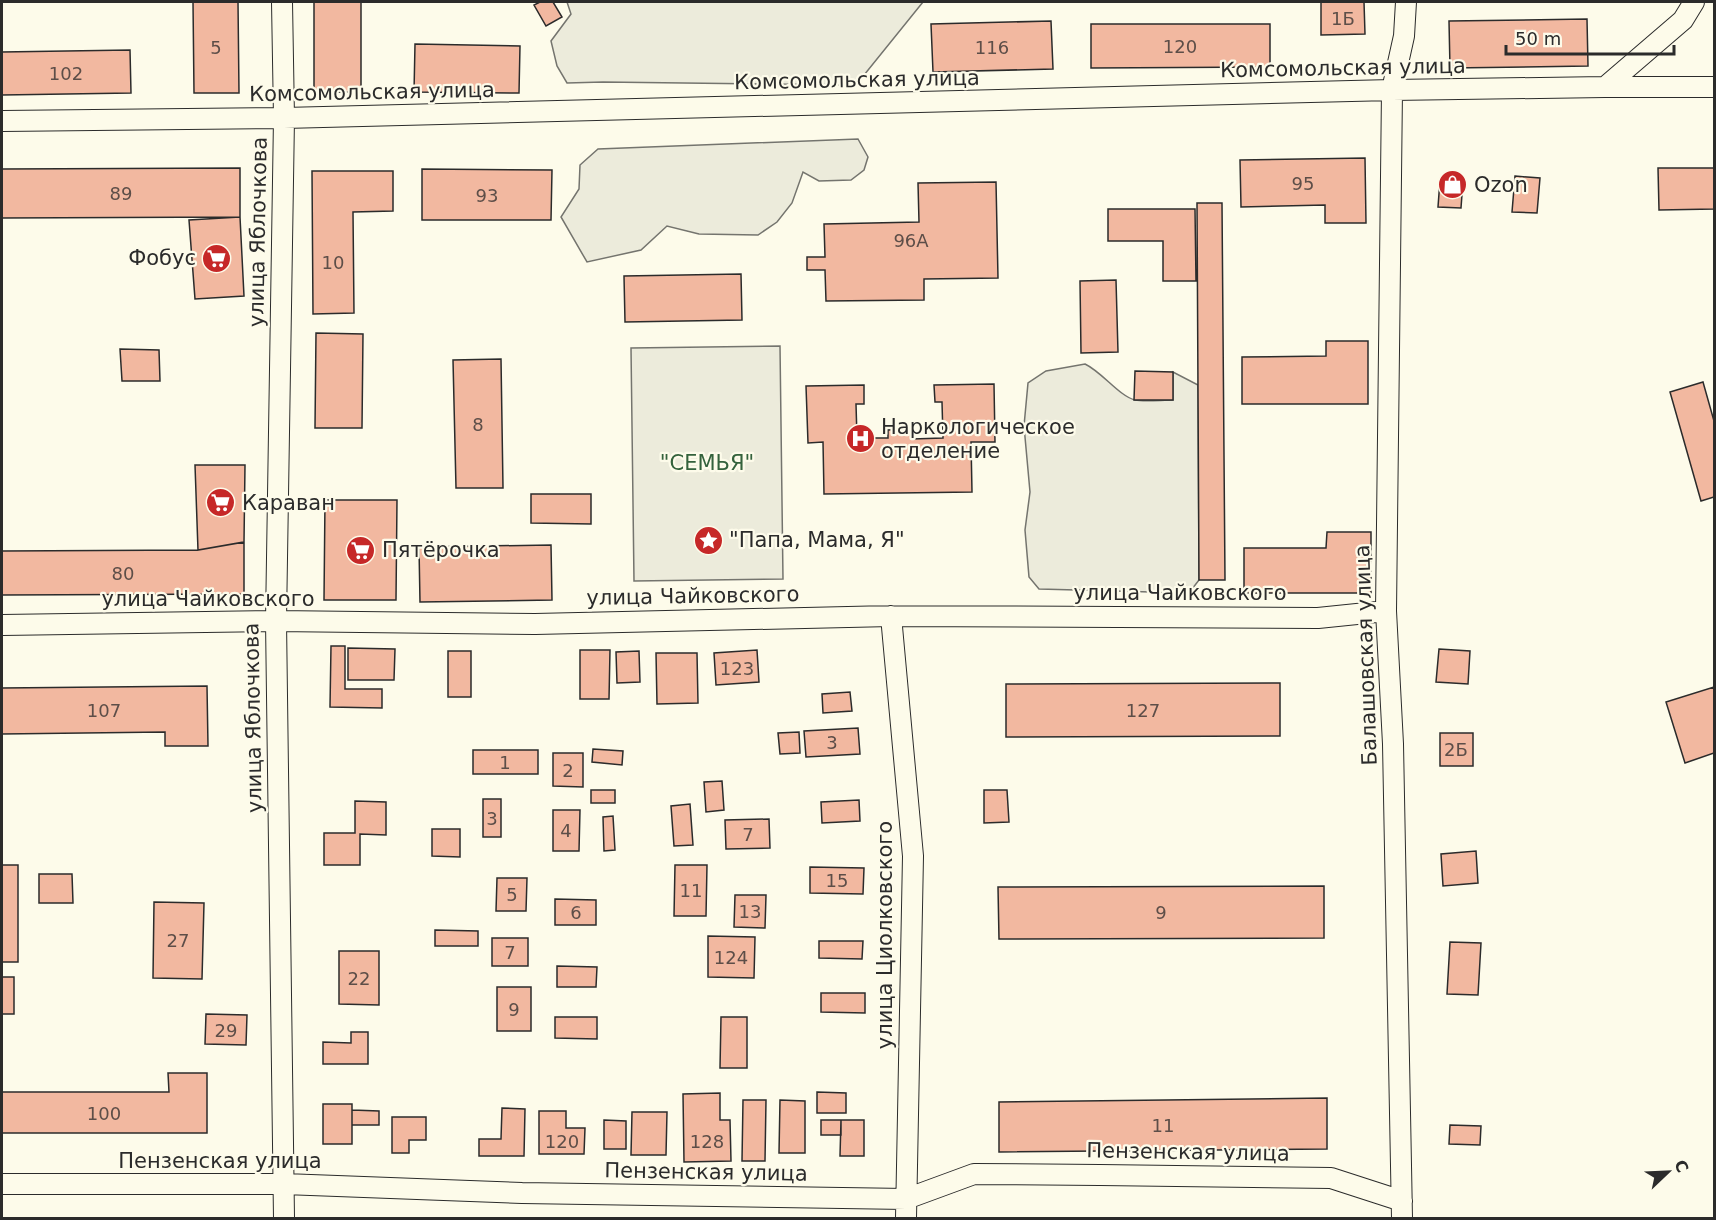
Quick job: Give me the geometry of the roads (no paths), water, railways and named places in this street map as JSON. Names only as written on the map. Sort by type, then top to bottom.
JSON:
[{"type":"street","name":"улица Яблочкова","points":[[282,2],[284,118],[276,621],[284,1218]]},
{"type":"street","name":"Балашовская улица","points":[[1402,1210],[1393,744],[1386,611],[1392,90],[1404,36],[1406,2]]},
{"type":"street","points":[[1605,87],[1683,20],[1695,2]]},
{"type":"street","name":"Комсомольская улица","points":[[2,121],[284,118],[1392,90],[1714,87]]},
{"type":"street","name":"улица Чайковского","points":[[2,625],[276,621],[535,624],[891,616],[1318,618],[1386,611]]},
{"type":"street","name":"улица Циолковского","points":[[891,616],[913,856],[906,1209]]},
{"type":"street","name":"Пензенская улица","points":[[2,1184],[284,1184],[906,1209],[974,1174],[1331,1178],[1402,1210]]},
{"type":"place","name":"Ozon","points":[[1453,185]]},
{"type":"place","name":"Фобус","points":[[217,258]]},
{"type":"place","name":"Наркологическое отделение","points":[[860,439]]},
{"type":"place","name":"Караван","points":[[221,503]]},
{"type":"place","name":"\"Папа, Мама, Я\"","points":[[708,540]]},
{"type":"place","name":"Пятёрочка","points":[[361,550]]},
{"type":"park label","name":"\"СЕМЬЯ\"","points":[[707,463]]}]
